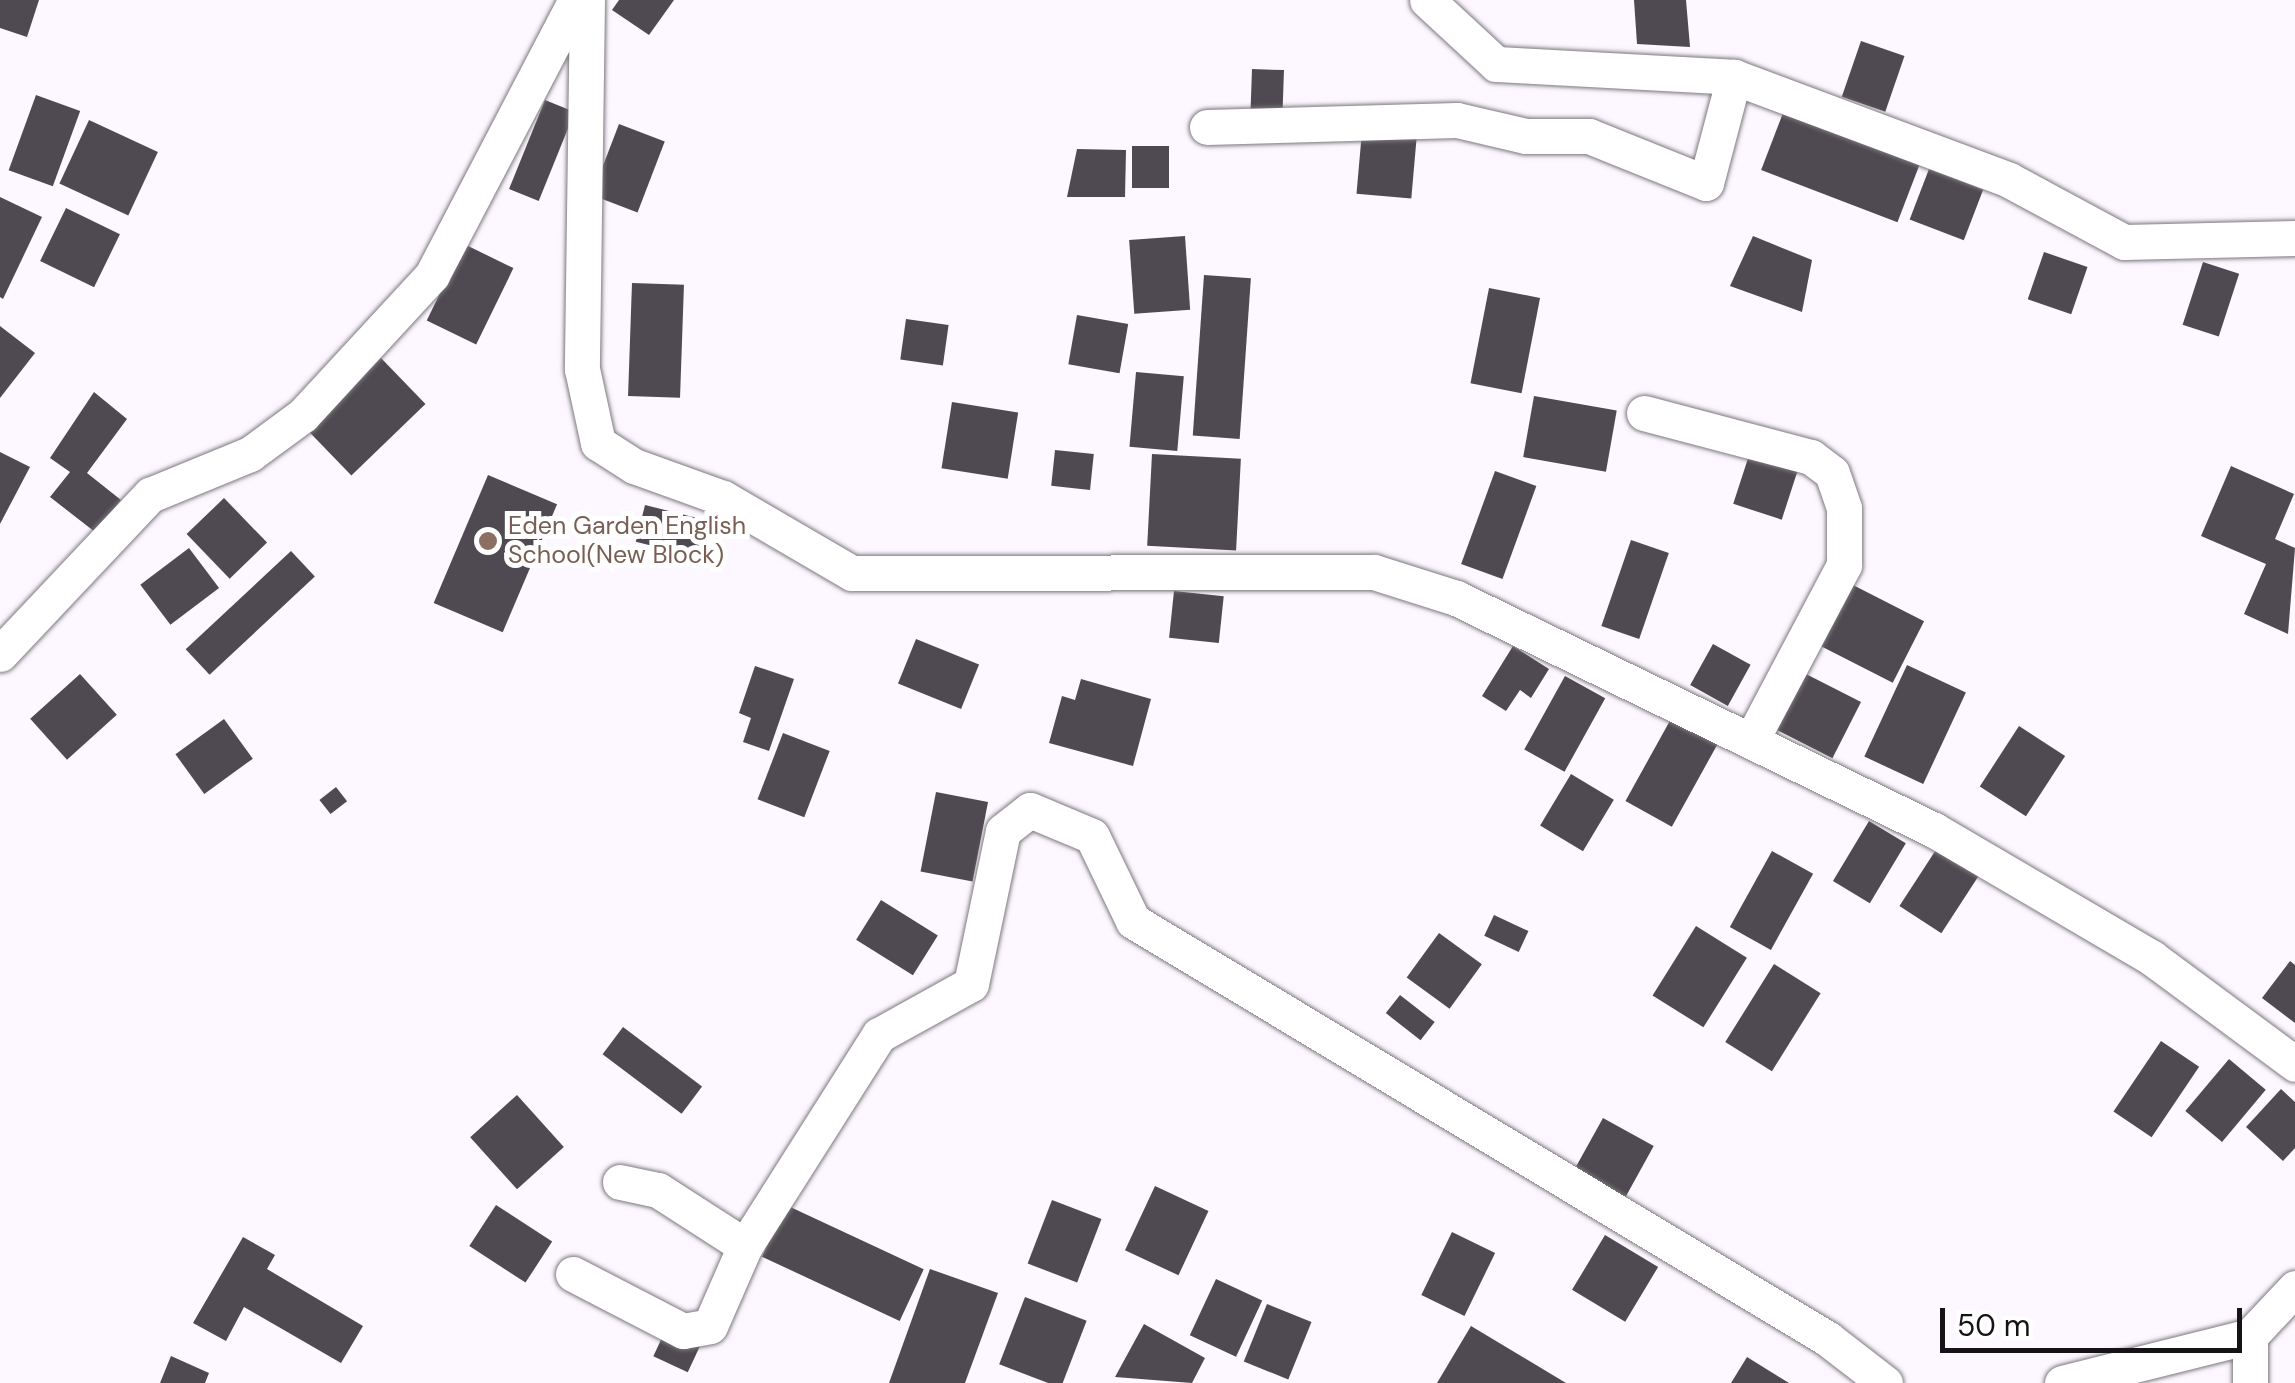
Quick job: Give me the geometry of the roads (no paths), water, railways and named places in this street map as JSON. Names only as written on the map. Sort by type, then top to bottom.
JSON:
[{"type":"street","points":[[0,654],[150,496],[250,454],[303,415],[432,275],[576,0]]},
{"type":"street","points":[[588,0],[582,369],[598,442],[634,466],[723,498],[852,573],[1374,572],[1456,598],[1934,830],[2152,958],[2295,1064]]},
{"type":"street","points":[[1427,0],[1496,64],[1734,77],[2008,180],[2124,242],[2295,238]]},
{"type":"street","points":[[1206,127],[1457,120],[1526,136],[1589,136],[1706,182],[1734,77]]},
{"type":"street","points":[[1644,413],[1811,456],[1832,474],[1844,508],[1844,565],[1752,741]]},
{"type":"street","points":[[574,1274],[696,1333],[710,1326],[745,1246],[879,1035],[971,984],[1002,831],[1030,810],[1092,836],[1134,921],[1828,1339],[1885,1383]]},
{"type":"street","points":[[620,1182],[658,1190],[745,1246]]},
{"type":"street","points":[[2062,1383],[2250,1336],[2295,1288]]},
{"type":"street","points":[[2250,1336],[2250,1383]]},
{"type":"place","name":"Eden Garden English School(New Block)","points":[[488,541]]}]
